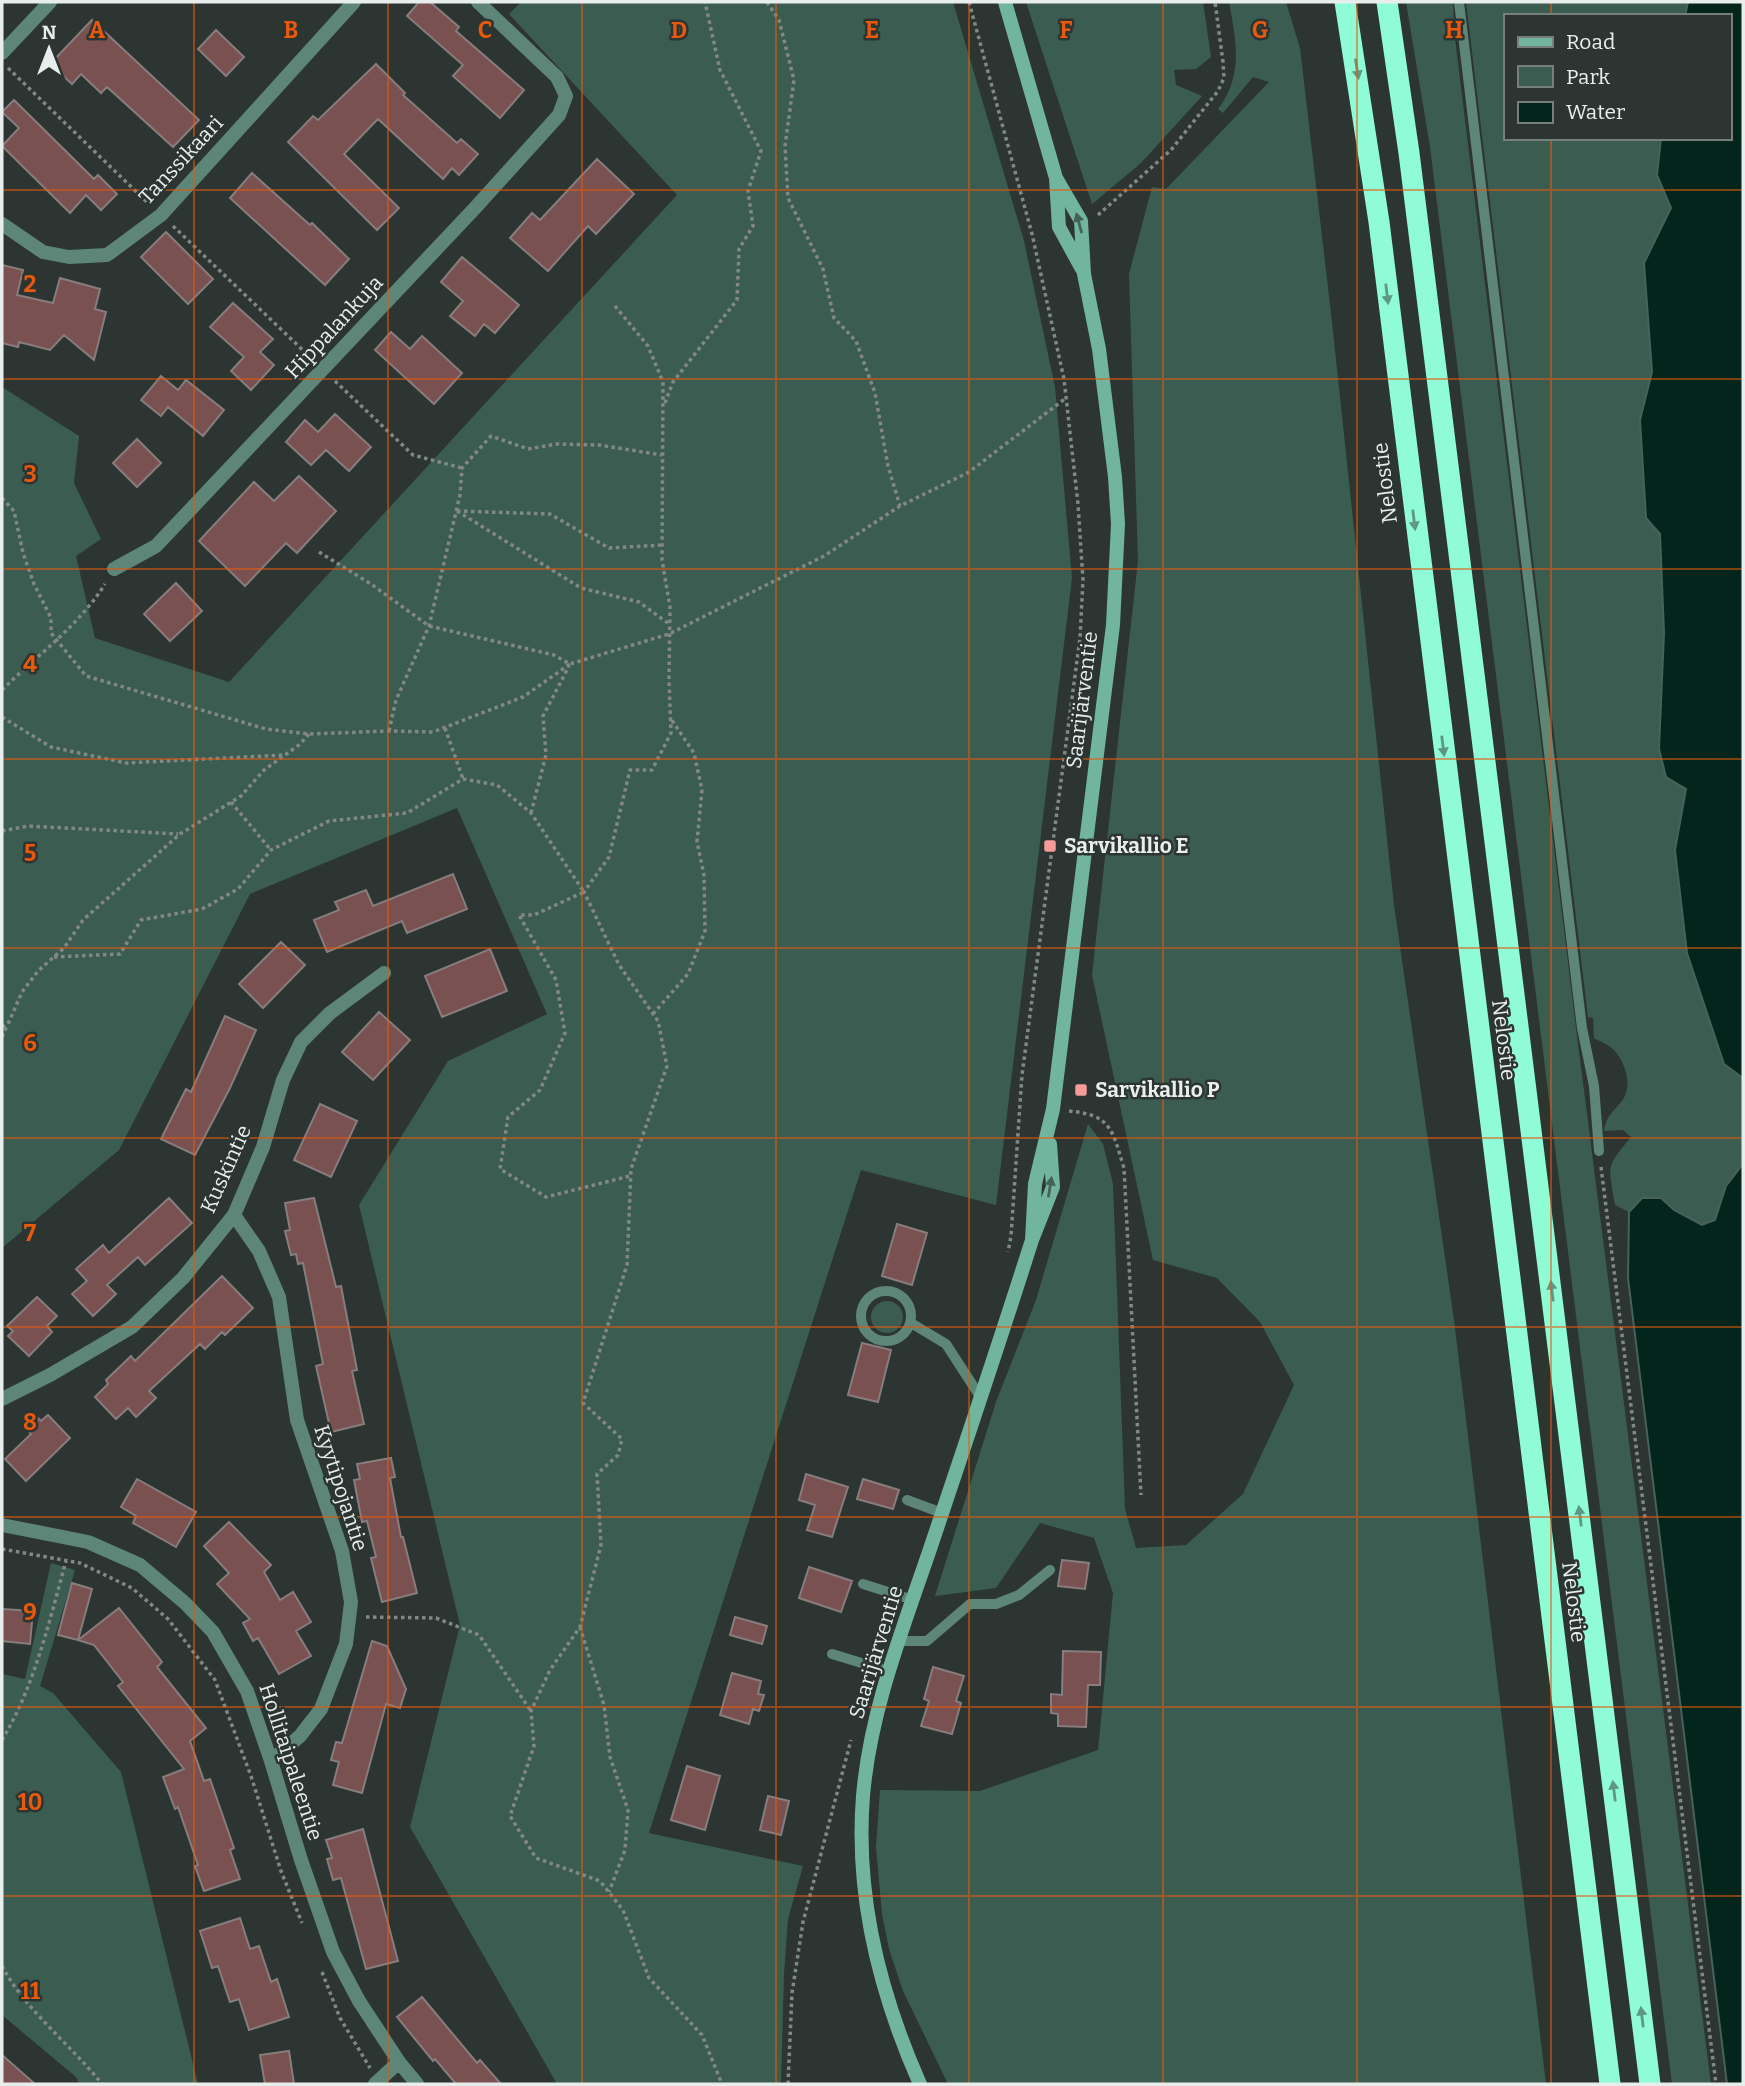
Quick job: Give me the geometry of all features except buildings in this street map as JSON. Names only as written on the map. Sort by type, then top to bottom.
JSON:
[{"type":"highway","name":"Nelostie","points":[[1345,2],[1379,222],[1414,523],[1610,2084]]},
{"type":"highway","name":"Nelostie","points":[[1387,2],[1416,207],[1650,2084]]},
{"type":"main road","name":"Saarijärventie","points":[[1005,2],[1056,178],[1059,227],[1084,274]]},
{"type":"main road","name":"Saarijärventie","points":[[920,2084],[884,1993],[874,1949],[864,1880],[864,1786],[888,1671],[1032,1240],[1035,1184],[1053,1109],[1117,578],[1115,477],[1099,349],[1084,274],[1081,221],[1056,178]]},
{"type":"street","points":[[2,53],[50,2]]},
{"type":"street","name":"Tanssikaari","points":[[2,224],[43,252],[69,257],[107,254],[161,215],[354,2]]},
{"type":"street","name":"Hippalankuja","points":[[114,569],[156,546],[475,208],[559,115],[566,96],[557,77],[478,2]]},
{"type":"street","name":"Kuskintie","points":[[2,1399],[50,1375],[132,1327],[183,1278],[234,1215],[262,1147],[283,1080],[301,1042],[330,1013],[384,973]]},
{"type":"street","name":"Kyytipojantie","points":[[234,1215],[259,1251],[279,1297],[297,1420],[342,1551],[351,1602],[346,1644],[321,1709],[300,1736],[271,1760]]},
{"type":"street","name":"Hollitaipaleentie","points":[[2,1525],[88,1542],[140,1565],[186,1603],[213,1632],[247,1691],[333,1952],[359,2001],[399,2062],[417,2084]]},
{"type":"street","points":[[376,2083],[399,2062]]},
{"type":"lane","points":[[1459,2],[1580,1014],[1594,1086],[1599,1151]]},
{"type":"lane","points":[[886,1291],[896,1293],[906,1301],[911,1313],[911,1323],[899,1338],[887,1341],[874,1339],[866,1331],[861,1314],[866,1301],[877,1293],[886,1291]]},
{"type":"lane","points":[[911,1323],[946,1344],[981,1398]]},
{"type":"lane","points":[[907,1500],[942,1513]]},
{"type":"lane","points":[[899,1640],[927,1640],[970,1604],[996,1604],[1019,1595],[1050,1570]]},
{"type":"lane","points":[[863,1584],[913,1600]]},
{"type":"lane","points":[[832,1654],[888,1671]]},
{"type":"path","points":[[664,406],[673,382],[737,300],[739,249],[753,226],[748,191],[761,151],[720,70],[705,2]]},
{"type":"path","points":[[767,2],[779,20],[794,80],[785,146],[788,198],[823,269],[834,317],[856,341],[875,393],[888,466],[900,506]]},
{"type":"path","points":[[968,2],[1032,234],[1066,398],[1083,580],[1080,638],[1022,1075],[1011,1236]]},
{"type":"path","points":[[1081,221],[1095,218],[1171,150],[1218,91],[1224,78],[1215,2]]},
{"type":"path","points":[[2,62],[413,455],[463,468]]},
{"type":"path","points":[[615,306],[648,346],[663,382],[662,560],[670,607],[671,733],[652,770],[631,770],[609,857],[584,892],[534,915],[519,915],[556,980],[565,1034],[540,1090],[508,1117],[500,1169],[546,1196],[631,1176]]},
{"type":"path","points":[[2,498],[14,511],[23,553],[34,584],[51,618],[51,633],[86,676],[255,726],[309,734],[390,730],[433,732],[523,697],[570,664],[670,634],[824,556],[900,506],[969,472],[1066,398]]},
{"type":"path","points":[[390,730],[396,699],[429,626],[457,511],[463,468],[491,436],[528,449],[557,444],[585,445],[662,455]]},
{"type":"path","points":[[457,511],[550,514],[609,548],[662,545]]},
{"type":"path","points":[[457,511],[581,589],[639,602],[670,625]]},
{"type":"path","points":[[319,552],[371,584],[429,626],[554,655],[570,664]]},
{"type":"path","points":[[2,690],[58,640],[97,597],[114,569]]},
{"type":"path","points":[[531,813],[546,755],[542,716],[570,664]]},
{"type":"path","points":[[2,716],[51,747],[126,762],[286,755]]},
{"type":"path","points":[[653,1014],[688,974],[705,931],[704,875],[697,842],[702,790],[694,753],[670,717]]},
{"type":"path","points":[[445,728],[463,779]]},
{"type":"path","points":[[2,1037],[22,992],[38,971],[64,948],[83,920],[180,834],[241,796],[264,770],[299,746],[309,734]]},
{"type":"path","points":[[54,957],[120,954],[142,920],[202,909],[238,889],[271,850],[329,821],[407,813],[463,779],[497,785],[531,813],[584,892],[619,965],[658,1021],[667,1066],[631,1170],[626,1265],[583,1403],[622,1439],[618,1455],[597,1474],[601,1545],[580,1627],[550,1670],[531,1711]]},
{"type":"path","points":[[231,802],[271,850]]},
{"type":"path","points":[[2,831],[28,826],[180,834]]},
{"type":"path","points":[[2,1027],[8,1024]]},
{"type":"path","points":[[1053,1109],[1089,1112],[1103,1120],[1115,1138],[1124,1168],[1141,1494]]},
{"type":"path","points":[[1599,1151],[1716,2084]]},
{"type":"path","points":[[2,1549],[80,1563],[132,1588],[168,1619],[215,1680],[306,1932]]},
{"type":"path","points":[[2,1740],[22,1701],[43,1646],[66,1561]]},
{"type":"path","points":[[349,1616],[436,1618],[479,1635],[531,1711],[534,1746],[510,1816],[536,1858],[600,1881],[609,1892],[623,1910],[649,1978],[702,2035],[722,2084]]},
{"type":"path","points":[[580,1627],[604,1705],[610,1757],[628,1810],[625,1850],[609,1892]]},
{"type":"path","points":[[788,2084],[792,1993],[803,1922],[844,1765]]},
{"type":"path","points":[[2,1966],[14,1989],[102,2084]]},
{"type":"path","points":[[320,1969],[340,2018],[376,2083]]},
{"type":"green space","points":[[521,2],[953,2],[1024,241],[1055,387],[1072,578],[996,1205],[861,1170],[649,1833],[803,1866],[788,1919],[781,2084],[557,2084],[410,1827],[460,1625],[359,1205],[448,1061],[547,1014],[457,808],[250,894],[119,1150],[2,1248],[2,387],[79,436],[74,483],[101,539],[76,556],[95,638],[229,682],[677,195],[509,14]]},
{"type":"green space","points":[[1026,2],[1203,2],[1211,57],[1196,69],[1174,70],[1176,85],[1202,96],[1141,163],[1092,204]]},
{"type":"green space","points":[[1229,2],[1286,2],[1300,48],[1394,905],[1454,1320],[1546,2084],[948,2084],[903,1991],[889,1949],[882,1914],[876,1847],[880,1790],[980,1791],[1098,1750],[1113,1593],[1094,1538],[1040,1523],[996,1588],[935,1596],[996,1402],[1036,1300],[1088,1124],[1103,1144],[1113,1184],[1125,1509],[1136,1548],[1186,1545],[1243,1494],[1294,1385],[1260,1322],[1217,1278],[1153,1260],[1092,975],[1138,561],[1129,274],[1152,187],[1166,189],[1269,82],[1253,77],[1223,113],[1218,109],[1232,83],[1235,70],[1234,30]]},
{"type":"green space","points":[[1406,2],[1453,2],[1454,30],[1576,1028],[1711,2084],[1672,2084],[1430,147]]},
{"type":"green space","points":[[1466,2],[1688,2],[1685,14],[1504,14],[1504,140],[1660,140],[1657,175],[1671,208],[1644,263],[1652,372],[1640,420],[1646,518],[1660,534],[1664,633],[1686,789],[1675,851],[1708,1012],[1724,1064],[1743,1078],[1743,1164],[1726,1186],[1715,1220],[1702,1225],[1674,1210],[1661,1198],[1642,1198],[1629,1212],[1615,1205],[1610,1175],[1612,1162],[1631,1137],[1623,1130],[1604,1131],[1608,1118],[1626,1093],[1627,1076],[1614,1050],[1594,1038],[1593,1018],[1588,1017]]},
{"type":"green space","points":[[887,1301],[898,1306],[903,1317],[898,1328],[887,1333],[876,1328],[871,1317],[876,1306]]},
{"type":"green space","points":[[51,1563],[75,1570],[40,1686],[53,1693],[121,1772],[198,2084],[79,2084],[76,2077],[2,2015],[2,1674],[25,1679]]},
{"type":"water","points":[[1688,2],[1743,2],[1743,1078],[1724,1064],[1687,953],[1675,850],[1686,789],[1666,777],[1659,749],[1664,633],[1660,534],[1646,518],[1640,420],[1652,372],[1644,263],[1671,208],[1657,175],[1661,140],[1731,140],[1731,14],[1685,14]]},
{"type":"water","points":[[1743,1164],[1743,2084],[1727,2084],[1628,1278],[1629,1212],[1642,1198],[1661,1198],[1674,1210],[1702,1225],[1715,1220],[1726,1186]]},
{"type":"place","name":"Sarvikallio E","points":[[1050,846]]},
{"type":"place","name":"Sarvikallio P","points":[[1081,1090]]}]
